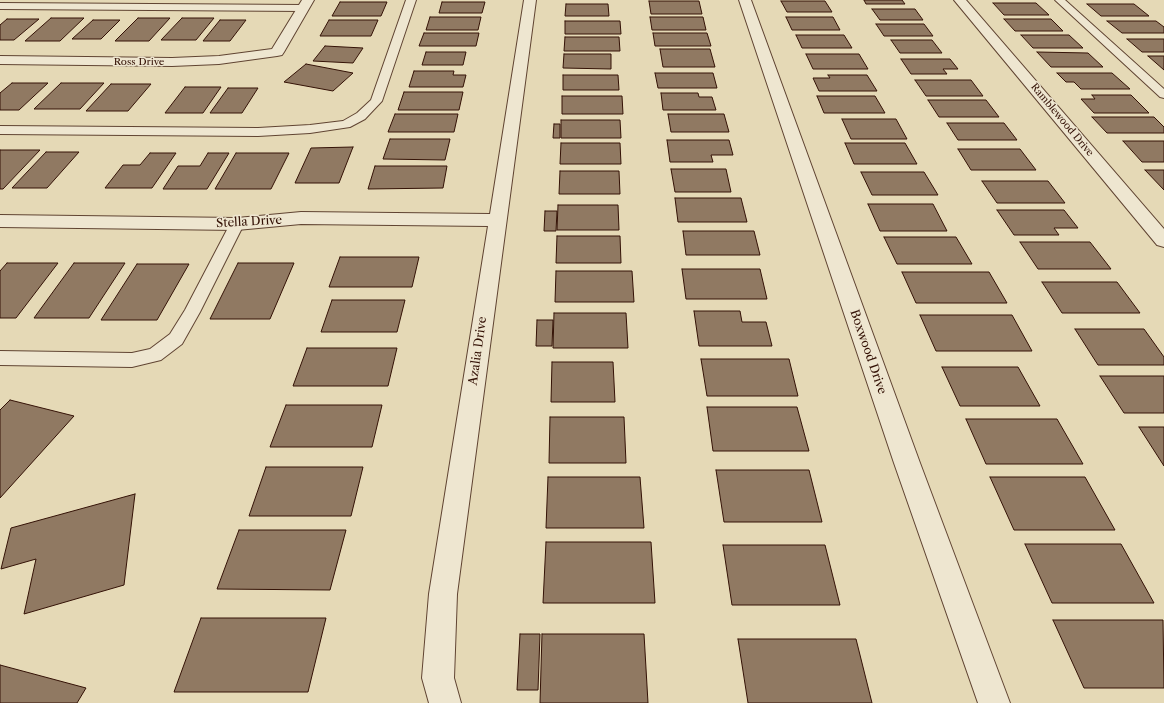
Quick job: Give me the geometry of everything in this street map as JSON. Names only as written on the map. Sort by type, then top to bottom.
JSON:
[{"type":"street","name":"Azalia Drive","points":[[445,703],[438,678],[442,594],[530,0]]},
{"type":"street","name":"Boxwood Drive","points":[[745,0],[907,463],[994,703]]},
{"type":"street","name":"Ramblewood Drive","points":[[960,0],[1164,241]]},
{"type":"street","name":"Ross Drive","points":[[0,60],[172,62],[220,60],[277,52],[306,4]]},
{"type":"street","name":"Stella Drive","points":[[0,221],[237,224],[301,218],[498,220]]},
{"type":"lane","points":[[0,130],[258,132],[310,129],[346,124],[361,116],[376,101],[411,0]]},
{"type":"lane","points":[[1060,0],[1164,95]]},
{"type":"lane","points":[[0,6],[306,4]]},
{"type":"lane","points":[[0,358],[132,360],[155,355],[176,339],[192,312],[237,224]]},
{"type":"building","points":[[864,0],[902,0],[905,4],[866,4]]},
{"type":"building","points":[[649,1],[699,1],[702,14],[651,14]]},
{"type":"building","points":[[781,1],[825,1],[832,12],[787,12]]},
{"type":"building","points":[[340,2],[387,2],[381,16],[332,16]]},
{"type":"building","points":[[442,2],[485,2],[482,13],[439,13]]},
{"type":"building","points":[[993,3],[1036,3],[1049,15],[1004,15]]},
{"type":"building","points":[[566,4],[608,4],[609,16],[565,16]]},
{"type":"building","points":[[1087,4],[1134,4],[1149,16],[1101,16]]},
{"type":"building","points":[[872,9],[915,9],[923,20],[880,20]]},
{"type":"building","points":[[430,17],[481,17],[478,30],[426,30]]},
{"type":"building","points":[[650,17],[703,17],[706,30],[652,30]]},
{"type":"building","points":[[786,17],[833,17],[840,30],[792,30]]},
{"type":"building","points":[[51,18],[84,18],[60,41],[25,41]]},
{"type":"building","points":[[138,18],[170,18],[149,41],[115,41]]},
{"type":"building","points":[[182,18],[214,18],[196,40],[161,40]]},
{"type":"building","points":[[7,19],[39,19],[14,40],[0,40],[0,25]]},
{"type":"building","points":[[1004,19],[1051,19],[1063,31],[1015,31]]},
{"type":"building","points":[[93,20],[120,20],[101,39],[72,39]]},
{"type":"building","points":[[220,20],[246,20],[230,41],[203,41]]},
{"type":"building","points":[[329,20],[378,20],[371,36],[320,36]]},
{"type":"building","points":[[565,21],[620,21],[621,34],[565,34]]},
{"type":"building","points":[[1107,21],[1156,21],[1164,27],[1164,33],[1122,33]]},
{"type":"building","points":[[876,24],[924,24],[933,36],[884,36]]},
{"type":"building","points":[[424,33],[479,33],[476,46],[419,46]]},
{"type":"building","points":[[653,33],[707,33],[711,46],[655,46]]},
{"type":"building","points":[[796,35],[844,35],[852,48],[802,48]]},
{"type":"building","points":[[1021,35],[1069,35],[1083,48],[1033,48]]},
{"type":"building","points":[[565,37],[619,37],[620,51],[564,51]]},
{"type":"building","points":[[1127,39],[1164,39],[1164,52],[1142,52]]},
{"type":"building","points":[[891,40],[932,40],[942,53],[900,53]]},
{"type":"building","points":[[325,46],[363,48],[353,63],[313,61]]},
{"type":"building","points":[[660,49],[710,49],[715,67],[663,67]]},
{"type":"building","points":[[426,52],[466,52],[463,65],[422,65]]},
{"type":"building","points":[[1037,52],[1088,53],[1103,67],[1051,67]]},
{"type":"building","points":[[564,54],[611,54],[611,69],[563,68]]},
{"type":"building","points":[[806,54],[859,54],[868,69],[813,69]]},
{"type":"building","points":[[1148,56],[1164,56],[1164,70]]},
{"type":"building","points":[[901,59],[950,59],[958,69],[943,69],[947,74],[911,74]]},
{"type":"building","points":[[306,64],[353,73],[333,91],[284,82]]},
{"type":"building","points":[[414,71],[454,71],[453,75],[466,75],[463,87],[409,87]]},
{"type":"building","points":[[655,73],[713,73],[717,88],[658,88]]},
{"type":"building","points":[[1057,73],[1112,73],[1130,89],[1081,89],[1074,82],[1066,82]]},
{"type":"building","points":[[563,75],[618,75],[619,90],[563,90]]},
{"type":"building","points":[[828,75],[867,75],[877,91],[819,91],[813,78],[830,78]]},
{"type":"building","points":[[915,80],[971,80],[983,96],[926,96]]},
{"type":"building","points":[[12,83],[48,83],[19,110],[0,110],[0,93]]},
{"type":"building","points":[[61,83],[104,83],[80,109],[34,109]]},
{"type":"building","points":[[111,84],[151,84],[128,111],[86,111]]},
{"type":"building","points":[[185,87],[221,87],[203,113],[165,113]]},
{"type":"building","points":[[228,88],[258,88],[242,113],[210,113]]},
{"type":"building","points":[[404,92],[463,92],[459,110],[398,110]]},
{"type":"building","points":[[661,93],[698,93],[699,97],[712,97],[716,110],[663,110]]},
{"type":"building","points":[[1092,95],[1131,95],[1149,113],[1094,113],[1081,99],[1095,99]]},
{"type":"building","points":[[562,96],[622,96],[623,114],[562,114]]},
{"type":"building","points":[[817,96],[875,96],[885,113],[824,113]]},
{"type":"building","points":[[928,100],[986,100],[999,117],[939,117]]},
{"type":"building","points":[[395,114],[458,114],[454,132],[388,132]]},
{"type":"building","points":[[668,114],[724,114],[729,132],[671,132]]},
{"type":"building","points":[[1092,117],[1154,117],[1164,127],[1164,133],[1107,133]]},
{"type":"building","points":[[842,119],[896,119],[907,139],[851,139]]},
{"type":"building","points":[[561,120],[620,120],[621,138],[561,138]]},
{"type":"building","points":[[947,123],[1004,123],[1017,140],[958,140]]},
{"type":"building","points":[[554,124],[560,124],[560,138],[553,138]]},
{"type":"building","points":[[390,139],[450,139],[445,160],[383,159]]},
{"type":"building","points":[[667,140],[729,140],[733,155],[711,155],[713,162],[670,162]]},
{"type":"building","points":[[1123,141],[1164,141],[1164,162],[1142,162]]},
{"type":"building","points":[[561,143],[620,143],[621,164],[560,164]]},
{"type":"building","points":[[845,143],[905,143],[917,164],[854,164]]},
{"type":"building","points":[[353,147],[339,183],[295,183],[311,148]]},
{"type":"building","points":[[958,149],[1020,149],[1036,170],[971,170]]},
{"type":"building","points":[[0,150],[40,150],[3,189],[0,189]]},
{"type":"building","points":[[46,152],[79,152],[47,188],[12,188]]},
{"type":"building","points":[[150,153],[176,153],[152,188],[105,188],[123,165],[140,165]]},
{"type":"building","points":[[208,153],[229,153],[207,189],[163,189],[178,166],[200,166]]},
{"type":"building","points":[[236,153],[289,153],[271,189],[215,189]]},
{"type":"building","points":[[375,166],[447,166],[443,188],[368,189]]},
{"type":"building","points":[[671,169],[726,169],[731,192],[675,192]]},
{"type":"building","points":[[1145,170],[1164,170],[1164,190]]},
{"type":"building","points":[[560,171],[619,171],[620,194],[559,194]]},
{"type":"building","points":[[861,172],[924,172],[938,195],[872,195]]},
{"type":"building","points":[[982,181],[1048,181],[1065,203],[997,203]]},
{"type":"building","points":[[675,198],[741,198],[747,222],[678,222]]},
{"type":"building","points":[[868,204],[933,204],[947,231],[880,231]]},
{"type":"building","points":[[558,205],[618,205],[619,230],[557,230]]},
{"type":"building","points":[[997,210],[1064,210],[1078,228],[1054,228],[1059,235],[1014,235]]},
{"type":"building","points":[[545,211],[557,211],[556,231],[544,231]]},
{"type":"building","points":[[683,231],[754,231],[760,255],[686,255]]},
{"type":"building","points":[[557,236],[620,236],[621,263],[556,263]]},
{"type":"building","points":[[884,237],[956,237],[972,264],[897,264]]},
{"type":"building","points":[[1020,242],[1090,242],[1111,269],[1038,269]]},
{"type":"building","points":[[340,257],[419,257],[412,287],[329,287]]},
{"type":"building","points":[[7,263],[58,263],[16,318],[0,318],[0,271]]},
{"type":"building","points":[[74,263],[125,263],[89,318],[34,318]]},
{"type":"building","points":[[238,263],[294,263],[270,319],[210,319]]},
{"type":"building","points":[[137,264],[189,264],[157,320],[101,320]]},
{"type":"building","points":[[682,269],[760,269],[767,299],[686,299]]},
{"type":"building","points":[[556,271],[632,271],[634,302],[555,302]]},
{"type":"building","points":[[902,272],[989,272],[1007,303],[916,303]]},
{"type":"building","points":[[1042,282],[1117,282],[1140,313],[1062,313]]},
{"type":"building","points":[[332,300],[405,300],[397,332],[321,332]]},
{"type":"building","points":[[694,311],[740,311],[742,322],[766,322],[772,346],[699,346]]},
{"type":"building","points":[[554,313],[626,313],[628,348],[553,348]]},
{"type":"building","points":[[920,315],[1012,315],[1032,351],[936,351]]},
{"type":"building","points":[[537,320],[553,320],[552,346],[536,346]]},
{"type":"building","points":[[1075,329],[1144,329],[1164,357],[1164,365],[1098,365]]},
{"type":"building","points":[[307,348],[397,348],[388,386],[293,386]]},
{"type":"building","points":[[701,359],[789,359],[798,396],[707,396]]},
{"type":"building","points":[[552,362],[613,362],[615,402],[551,402]]},
{"type":"building","points":[[942,367],[1018,367],[1040,406],[960,406]]},
{"type":"building","points":[[1100,376],[1164,376],[1164,413],[1124,413]]},
{"type":"building","points":[[10,400],[74,416],[0,498],[0,410]]},
{"type":"building","points":[[286,405],[382,405],[372,447],[270,447]]},
{"type":"building","points":[[707,407],[797,407],[809,451],[713,451]]},
{"type":"building","points":[[550,417],[624,417],[626,463],[549,463]]},
{"type":"building","points":[[966,419],[1057,419],[1083,464],[986,464]]},
{"type":"building","points":[[1139,427],[1164,427],[1164,466]]},
{"type":"building","points":[[266,467],[363,467],[351,516],[249,516]]},
{"type":"building","points":[[716,470],[809,470],[822,522],[724,522]]},
{"type":"building","points":[[548,477],[640,477],[644,528],[546,528]]},
{"type":"building","points":[[990,477],[1085,477],[1115,530],[1014,530]]},
{"type":"building","points":[[135,494],[124,585],[24,614],[36,559],[1,569],[11,528]]},
{"type":"building","points":[[239,530],[346,530],[330,590],[217,589]]},
{"type":"building","points":[[546,542],[651,542],[655,603],[543,603]]},
{"type":"building","points":[[1025,544],[1121,544],[1154,603],[1052,603]]},
{"type":"building","points":[[723,545],[825,545],[840,605],[732,605]]},
{"type":"building","points":[[201,618],[326,618],[308,692],[174,692]]},
{"type":"building","points":[[1053,620],[1163,620],[1164,688],[1084,688]]},
{"type":"building","points":[[520,634],[540,634],[538,690],[517,690]]},
{"type":"building","points":[[542,634],[644,634],[648,703],[540,703]]},
{"type":"building","points":[[738,639],[856,639],[872,703],[748,703]]},
{"type":"building","points":[[0,665],[86,688],[77,703],[0,703]]}]
